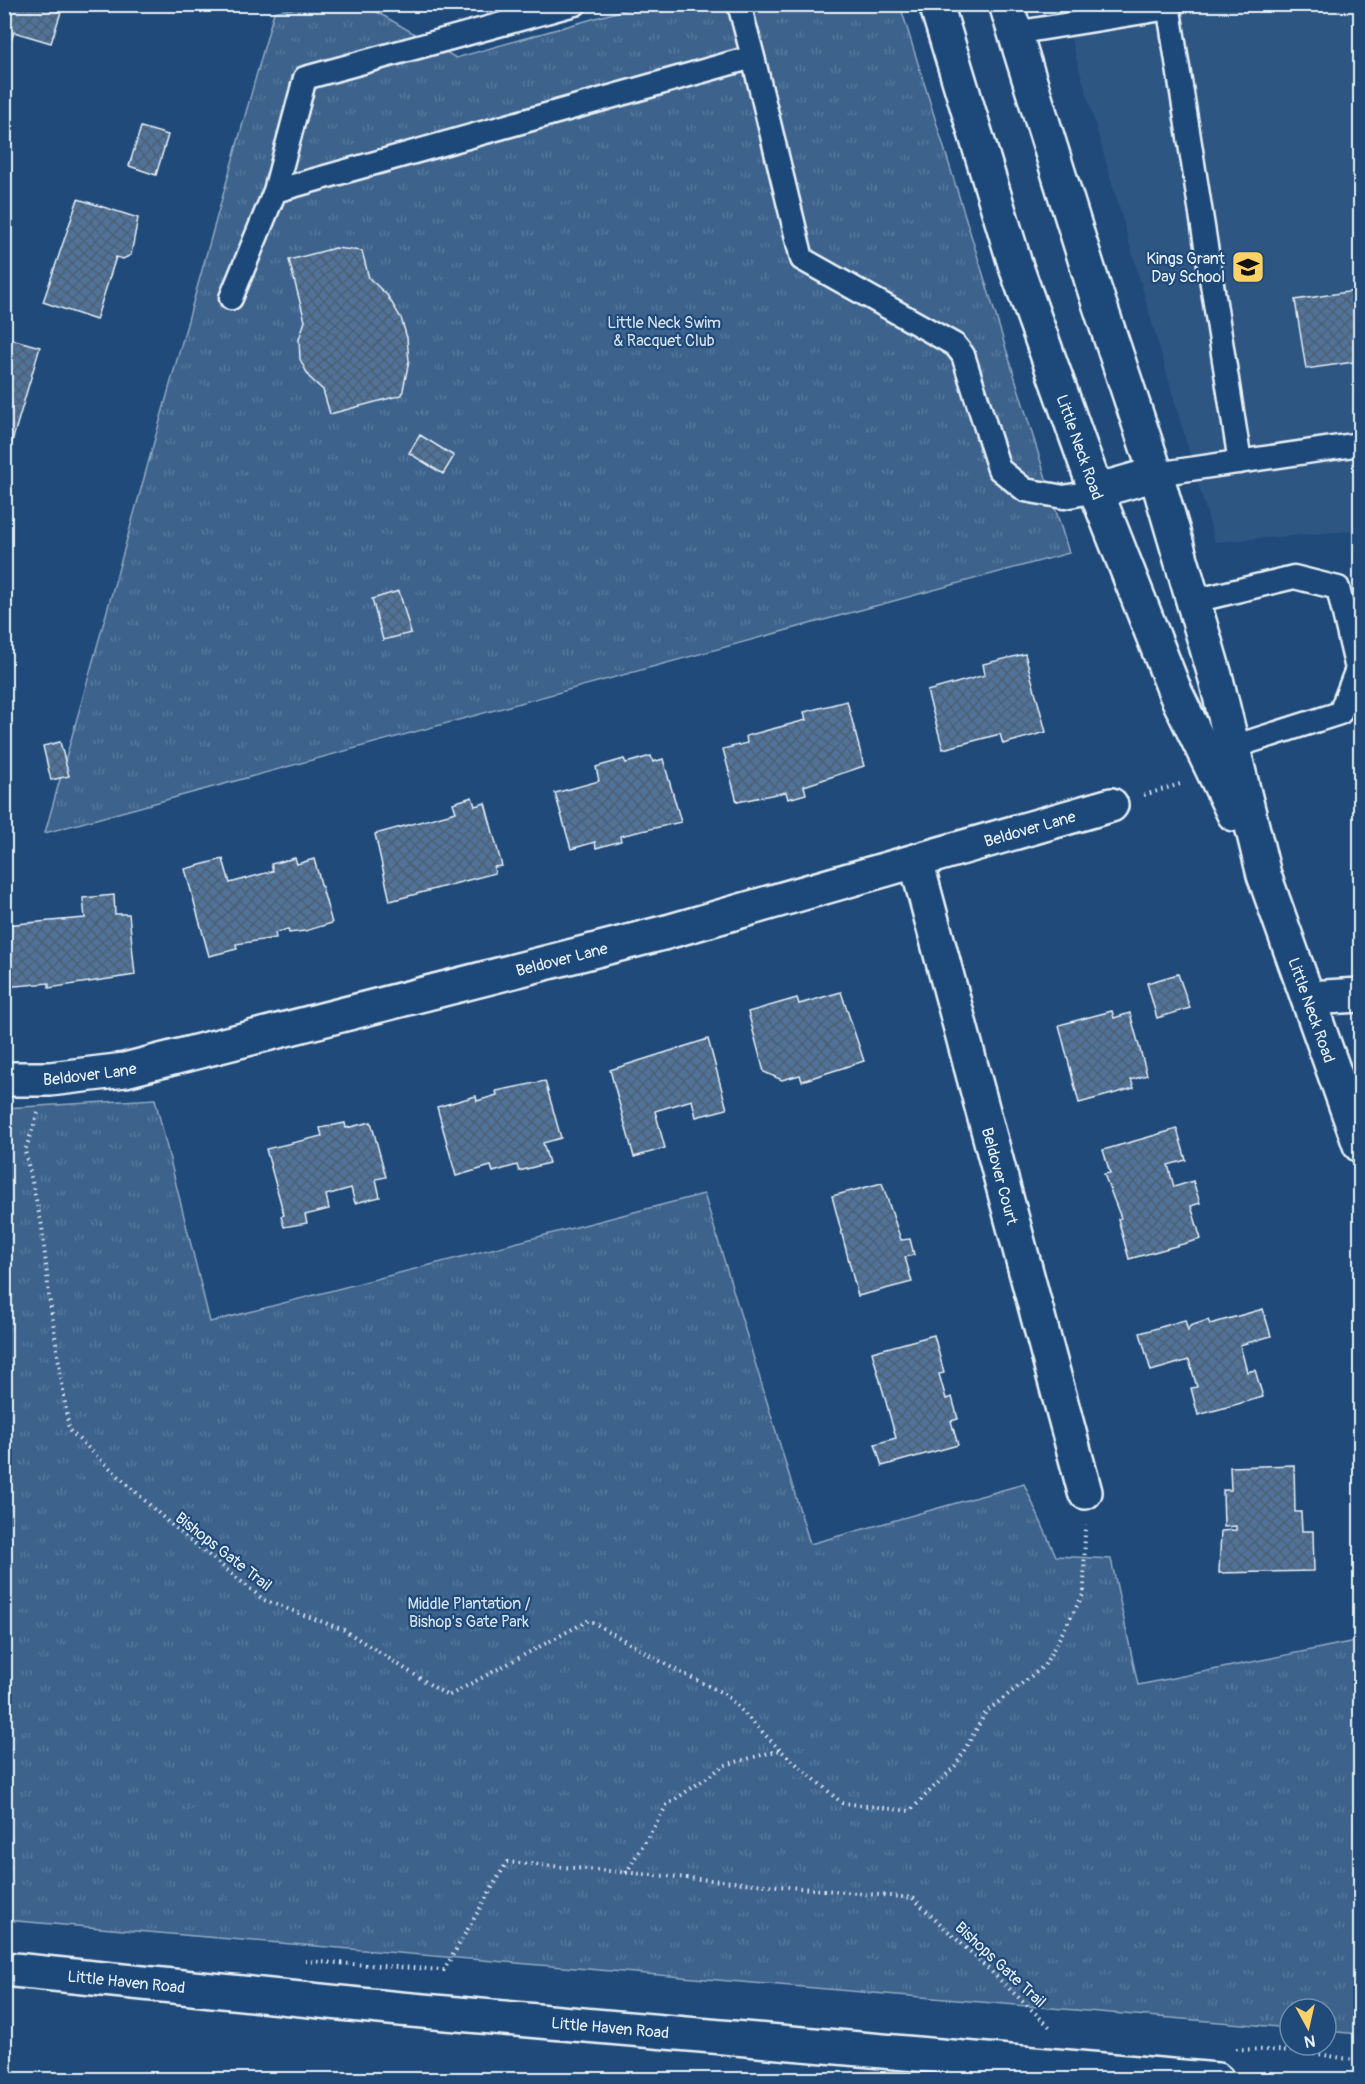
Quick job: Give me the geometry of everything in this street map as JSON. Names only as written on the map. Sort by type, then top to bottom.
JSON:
[{"type":"street","name":"Little Neck Road","points":[[936,4],[1015,264],[1096,491],[1176,694],[1224,760]]},
{"type":"street","name":"Little Neck Road","points":[[1010,19],[1094,288],[1156,474],[1194,601],[1224,760],[1360,1145]]},
{"type":"street","points":[[1096,491],[1156,474]]},
{"type":"street","name":"Beldover Lane","points":[[4,1079],[50,1079],[125,1070],[667,932],[1111,805]]},
{"type":"street","name":"Beldover Court","points":[[916,861],[1085,1492]]},
{"type":"street","points":[[1308,998],[1360,995]]},
{"type":"street","name":"Little Haven Road","points":[[4,1969],[400,2009],[1216,2079]]},
{"type":"lane","points":[[231,298],[276,191],[305,78],[575,4]]},
{"type":"lane","points":[[739,4],[802,259],[954,345],[963,355],[999,469],[1025,490],[1064,497],[1096,491]]},
{"type":"lane","points":[[1010,19],[1169,6],[1240,462]]},
{"type":"lane","points":[[276,191],[753,57]]},
{"type":"lane","points":[[1156,474],[1360,444]]},
{"type":"lane","points":[[1194,601],[1294,577],[1338,588],[1357,669],[1340,713],[1224,760]]},
{"type":"path","points":[[1111,805],[1224,760]]},
{"type":"path","name":"Bishops Gate Trail","points":[[50,1079],[25,1151],[42,1226],[49,1295],[69,1430],[168,1522],[264,1600],[344,1630],[448,1696],[589,1620],[672,1668],[725,1694],[780,1750],[842,1803],[910,1811],[956,1765],[986,1712],[1044,1666],[1050,1656],[1084,1593],[1085,1492]]},
{"type":"path","points":[[626,1873],[667,1804],[725,1765],[780,1750]]},
{"type":"path","name":"Bishops Gate Trail","points":[[300,1960],[444,1970],[507,1862],[913,1898],[1059,2036]]},
{"type":"path","points":[[1231,2049],[1300,2051],[1360,2061]]},
{"type":"shaded area","name":"Kings Grant Day School","points":[[1061,5],[1360,5],[1360,530],[1215,542]]},
{"type":"green space","name":"Little Neck Swim & Racquet Club","points":[[311,5],[365,5],[456,58],[641,5],[900,5],[1069,553],[45,833],[274,12]]},
{"type":"green space","name":"Middle Plantation / Bishop's Gate Park","points":[[155,1099],[210,1322],[704,1194],[810,1544],[1024,1484],[1056,1556],[1111,1559],[1138,1685],[1360,1640],[1360,2034],[1338,2032],[1338,1997],[1278,1997],[1278,2027],[5,1920],[5,1108]]},
{"type":"building","points":[[4,4],[36,4],[61,12],[51,43],[14,32],[4,62]]},
{"type":"building","points":[[141,127],[168,135],[156,175],[129,166]]},
{"type":"building","points":[[78,199],[138,218],[131,255],[123,259],[116,257],[96,320],[43,302]]},
{"type":"building","points":[[335,248],[362,251],[369,278],[387,295],[401,318],[407,338],[409,361],[402,395],[330,414],[323,390],[309,377],[300,359],[299,339],[305,321],[289,260]]},
{"type":"building","points":[[1360,290],[1360,361],[1306,369],[1295,300]]},
{"type":"building","points":[[4,337],[40,347],[11,445],[4,443]]},
{"type":"building","points":[[420,435],[454,456],[443,474],[409,453]]},
{"type":"building","points":[[399,591],[411,633],[383,640],[372,599]]},
{"type":"building","points":[[1025,654],[1046,732],[1003,744],[1000,734],[943,749],[927,691],[985,675],[983,664]]},
{"type":"building","points":[[847,701],[864,766],[804,786],[806,794],[788,799],[786,792],[737,802],[723,749],[747,743],[746,736],[806,720],[804,712]]},
{"type":"building","points":[[60,742],[69,776],[51,780],[43,746]]},
{"type":"building","points":[[651,756],[653,762],[663,759],[681,822],[620,836],[621,841],[596,848],[595,842],[571,849],[555,793],[599,781],[596,767],[624,759],[626,763]]},
{"type":"building","points":[[472,797],[475,806],[485,803],[502,866],[494,867],[495,873],[390,901],[375,834],[456,812],[453,803]]},
{"type":"building","points":[[295,858],[297,864],[314,859],[332,923],[305,931],[289,933],[288,929],[275,933],[276,938],[236,944],[237,949],[209,956],[185,869],[223,859],[230,883],[273,871],[271,864]]},
{"type":"building","points":[[114,895],[115,914],[129,914],[135,975],[49,988],[49,983],[4,987],[4,925],[85,918],[83,898]]},
{"type":"building","points":[[1178,974],[1190,1008],[1157,1018],[1147,983]]},
{"type":"building","points":[[841,992],[864,1061],[802,1081],[800,1075],[782,1080],[764,1072],[748,1012],[797,998],[799,1004]]},
{"type":"building","points":[[1112,1011],[1114,1018],[1130,1013],[1147,1075],[1131,1080],[1134,1088],[1079,1103],[1059,1025]]},
{"type":"building","points":[[708,1039],[727,1109],[696,1117],[692,1100],[655,1111],[665,1148],[634,1157],[610,1070]]},
{"type":"building","points":[[545,1081],[561,1138],[543,1143],[549,1163],[519,1171],[517,1165],[493,1172],[491,1166],[456,1176],[437,1107],[476,1096],[477,1101],[497,1095],[496,1091]]},
{"type":"building","points":[[371,1122],[386,1177],[376,1179],[380,1197],[355,1203],[351,1188],[326,1195],[329,1209],[305,1215],[307,1223],[284,1227],[281,1216],[284,1215],[266,1149],[322,1136],[320,1128],[345,1123],[346,1128]]},
{"type":"building","points":[[1177,1129],[1186,1160],[1168,1165],[1174,1187],[1193,1181],[1200,1203],[1191,1206],[1201,1239],[1129,1259],[1118,1219],[1121,1218],[1104,1174],[1110,1173],[1103,1150]]},
{"type":"building","points":[[882,1183],[901,1240],[910,1239],[914,1255],[905,1257],[912,1282],[858,1296],[832,1196]]},
{"type":"building","points":[[1263,1309],[1271,1336],[1240,1345],[1247,1372],[1255,1370],[1263,1397],[1198,1415],[1191,1388],[1197,1387],[1189,1360],[1151,1371],[1140,1333],[1185,1320],[1188,1331],[1190,1326],[1208,1320],[1210,1324]]},
{"type":"building","points":[[934,1335],[944,1373],[939,1374],[946,1399],[952,1397],[958,1419],[951,1421],[958,1445],[882,1466],[875,1444],[896,1438],[872,1352]]},
{"type":"building","points":[[1294,1465],[1295,1512],[1301,1512],[1302,1531],[1313,1531],[1314,1571],[1219,1573],[1221,1531],[1236,1530],[1236,1526],[1224,1527],[1223,1490],[1231,1490],[1230,1467]]},
{"type":"place","name":"Kings Grant Day School","points":[[1248,267]]}]
